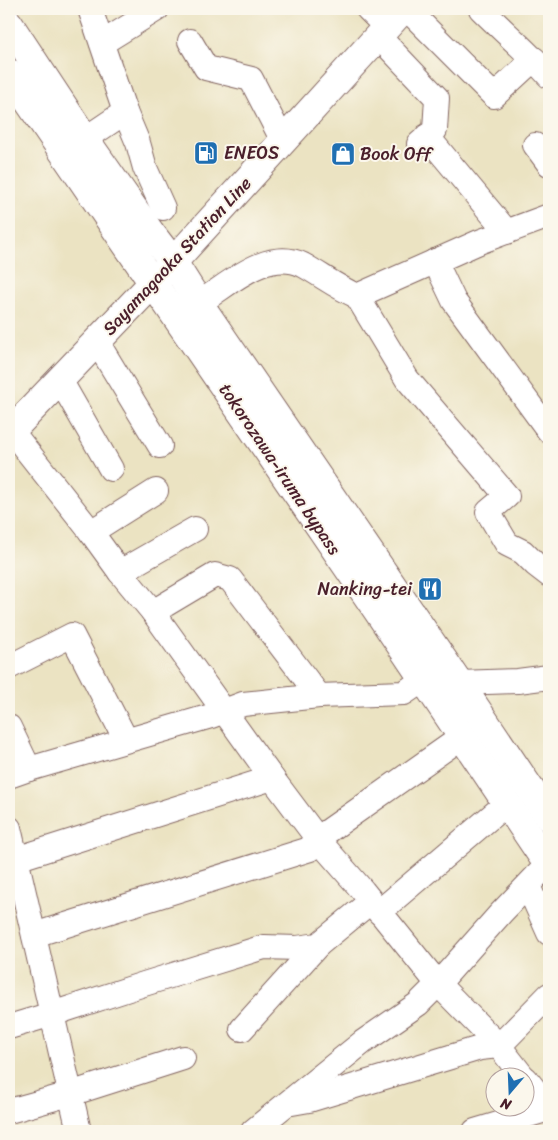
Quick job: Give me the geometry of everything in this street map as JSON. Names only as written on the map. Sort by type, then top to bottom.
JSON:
[{"type":"main road","name":"Sayamagaoka Station Line","points":[[10,431],[173,262],[283,141],[384,20]]},
{"type":"main road","name":"tokorozawa-iruma bypass","points":[[9,24],[85,139],[173,262],[202,308],[459,682],[549,817]]},
{"type":"main road","name":"tokorozawa-iruma bypass","points":[[9,73],[379,613],[549,865]]},
{"type":"street","points":[[90,9],[125,112],[138,143],[145,168],[163,208]]},
{"type":"street","points":[[102,43],[157,9]]},
{"type":"street","points":[[406,9],[494,96],[534,59]]},
{"type":"street","points":[[481,9],[534,59],[549,76]]},
{"type":"street","points":[[384,20],[437,98],[435,130],[423,140],[507,232]]},
{"type":"street","points":[[190,41],[206,68],[251,78],[283,141]]},
{"type":"street","points":[[85,139],[125,112]]},
{"type":"street","points":[[535,145],[549,164]]},
{"type":"street","points":[[357,296],[479,242],[549,216]]},
{"type":"street","points":[[211,295],[241,274],[269,262],[286,260],[300,264],[345,291],[357,296],[407,379],[507,496],[488,512],[507,544],[523,552],[549,575]]},
{"type":"street","points":[[435,262],[454,301],[549,430]]},
{"type":"street","points":[[97,342],[160,446]]},
{"type":"street","points":[[60,380],[110,469]]},
{"type":"street","points":[[10,431],[91,532],[120,572],[154,612],[320,842],[363,891],[438,984],[499,1046],[517,1068]]},
{"type":"street","points":[[91,532],[156,492]]},
{"type":"street","points":[[120,572],[195,529]]},
{"type":"street","points":[[154,612],[215,575],[230,579],[320,696]]},
{"type":"street","points":[[9,667],[72,635],[126,740]]},
{"type":"street","points":[[459,682],[518,681],[549,677]]},
{"type":"street","points":[[9,726],[19,773],[211,716],[243,704],[320,696],[404,693],[423,680]]},
{"type":"street","points":[[34,934],[310,849],[320,842],[324,834],[462,737]]},
{"type":"street","points":[[16,859],[272,778]]},
{"type":"street","points":[[242,1029],[318,945],[375,907],[507,803]]},
{"type":"street","points":[[9,828],[79,1131]]},
{"type":"street","points":[[253,1131],[363,1042],[418,1004],[501,913],[549,865]]},
{"type":"street","points":[[528,886],[549,934]]},
{"type":"street","points":[[9,1027],[264,947],[297,948],[318,945]]},
{"type":"street","points":[[287,1104],[309,1100],[480,1048],[499,1046],[549,995]]},
{"type":"street","points":[[9,1111],[70,1094],[183,1058]]},
{"type":"street","points":[[475,1131],[549,1109],[536,1092]]},
{"type":"place","name":"ENEOS","points":[[206,153]]},
{"type":"place","name":"Book Off","points":[[343,154]]},
{"type":"place","name":"Nanking-tei","points":[[430,589]]}]
